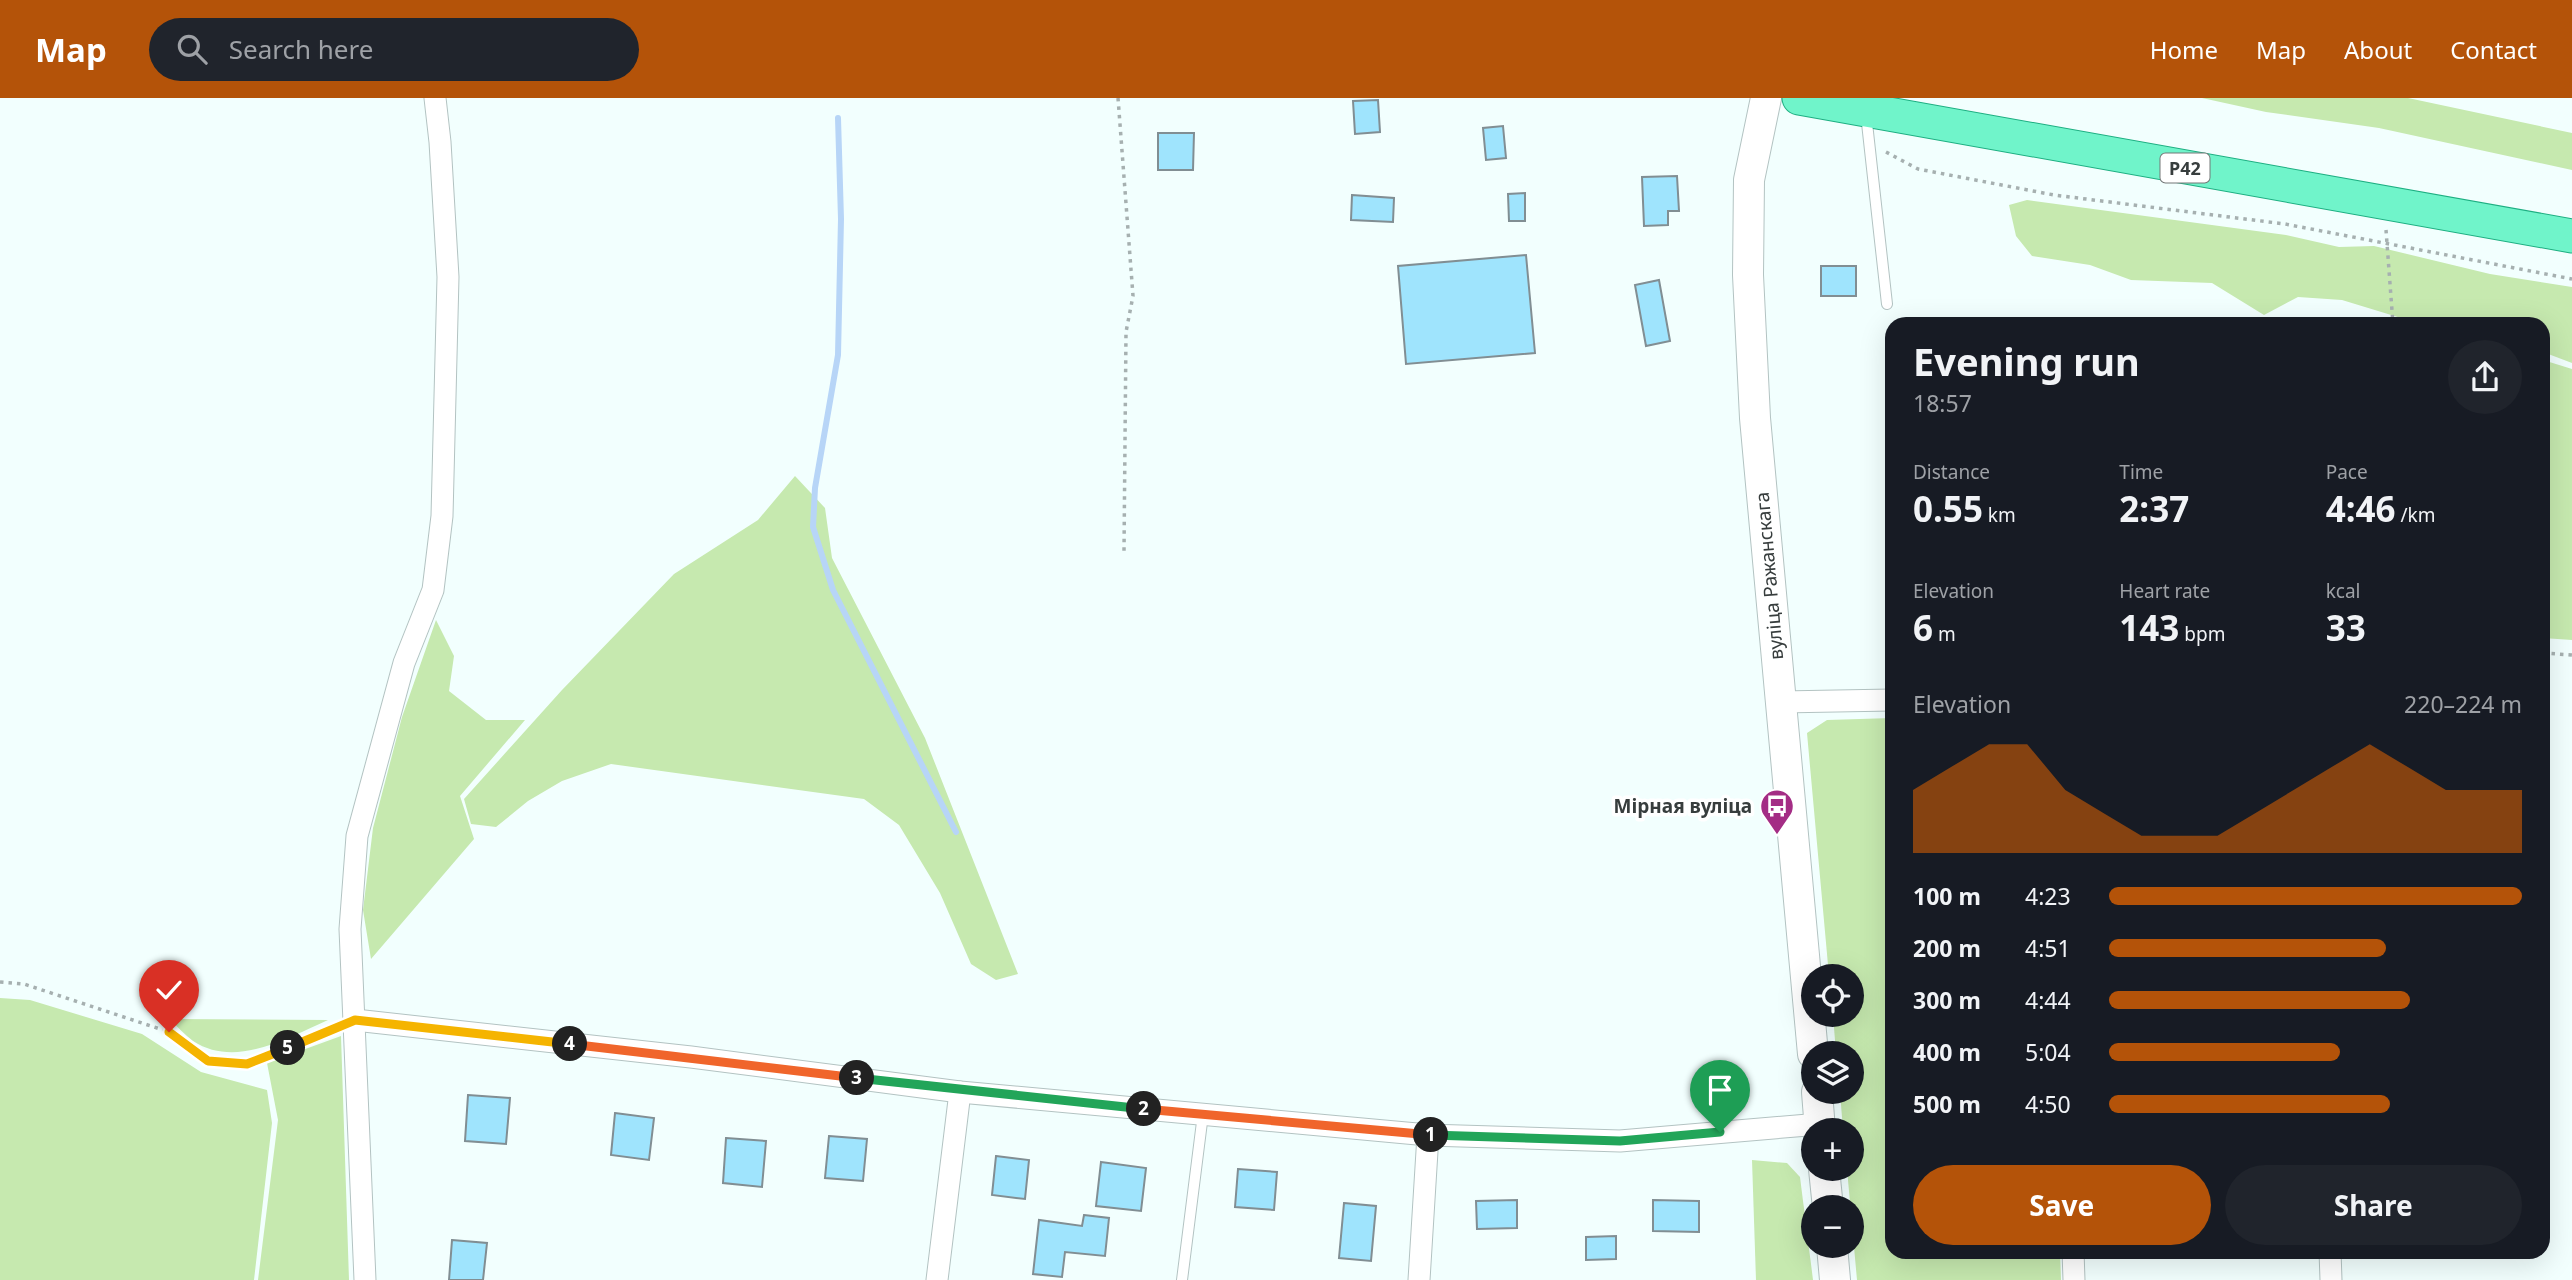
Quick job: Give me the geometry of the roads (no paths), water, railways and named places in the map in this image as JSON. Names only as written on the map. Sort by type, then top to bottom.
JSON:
[{"type":"main road","name":"Р42","points":[[1799,98],[1867,127],[2384,203],[2572,236]]},
{"type":"street","points":[[365,1280],[350,929],[357,836],[404,663],[433,590],[442,516],[447,277],[435,98]]},
{"type":"street","name":"вуліца Ражанскага","points":[[1766,98],[1749,180],[1748,275],[1755,418],[1812,1041]]},
{"type":"street","points":[[1781,702],[1885,699]]},
{"type":"street","points":[[355,1020],[691,1057],[960,1091],[1428,1135],[1620,1141],[1801,1128]]},
{"type":"street","points":[[937,1280],[960,1091]]},
{"type":"street","points":[[1419,1280],[1428,1135]]},
{"type":"street","points":[[1833,1258],[1835,1280]]},
{"type":"street","points":[[2073,1259],[2074,1280]]},
{"type":"street","points":[[2330,1259],[2331,1280]]},
{"type":"lane","points":[[1867,127],[1887,304]]},
{"type":"lane","points":[[1182,1280],[1203,1114]]},
{"type":"waterway","points":[[838,118],[841,219],[838,355],[815,488],[813,527],[833,590],[956,832]]},
{"type":"place","name":"Мірная вуліца","points":[[1777,836]]}]
